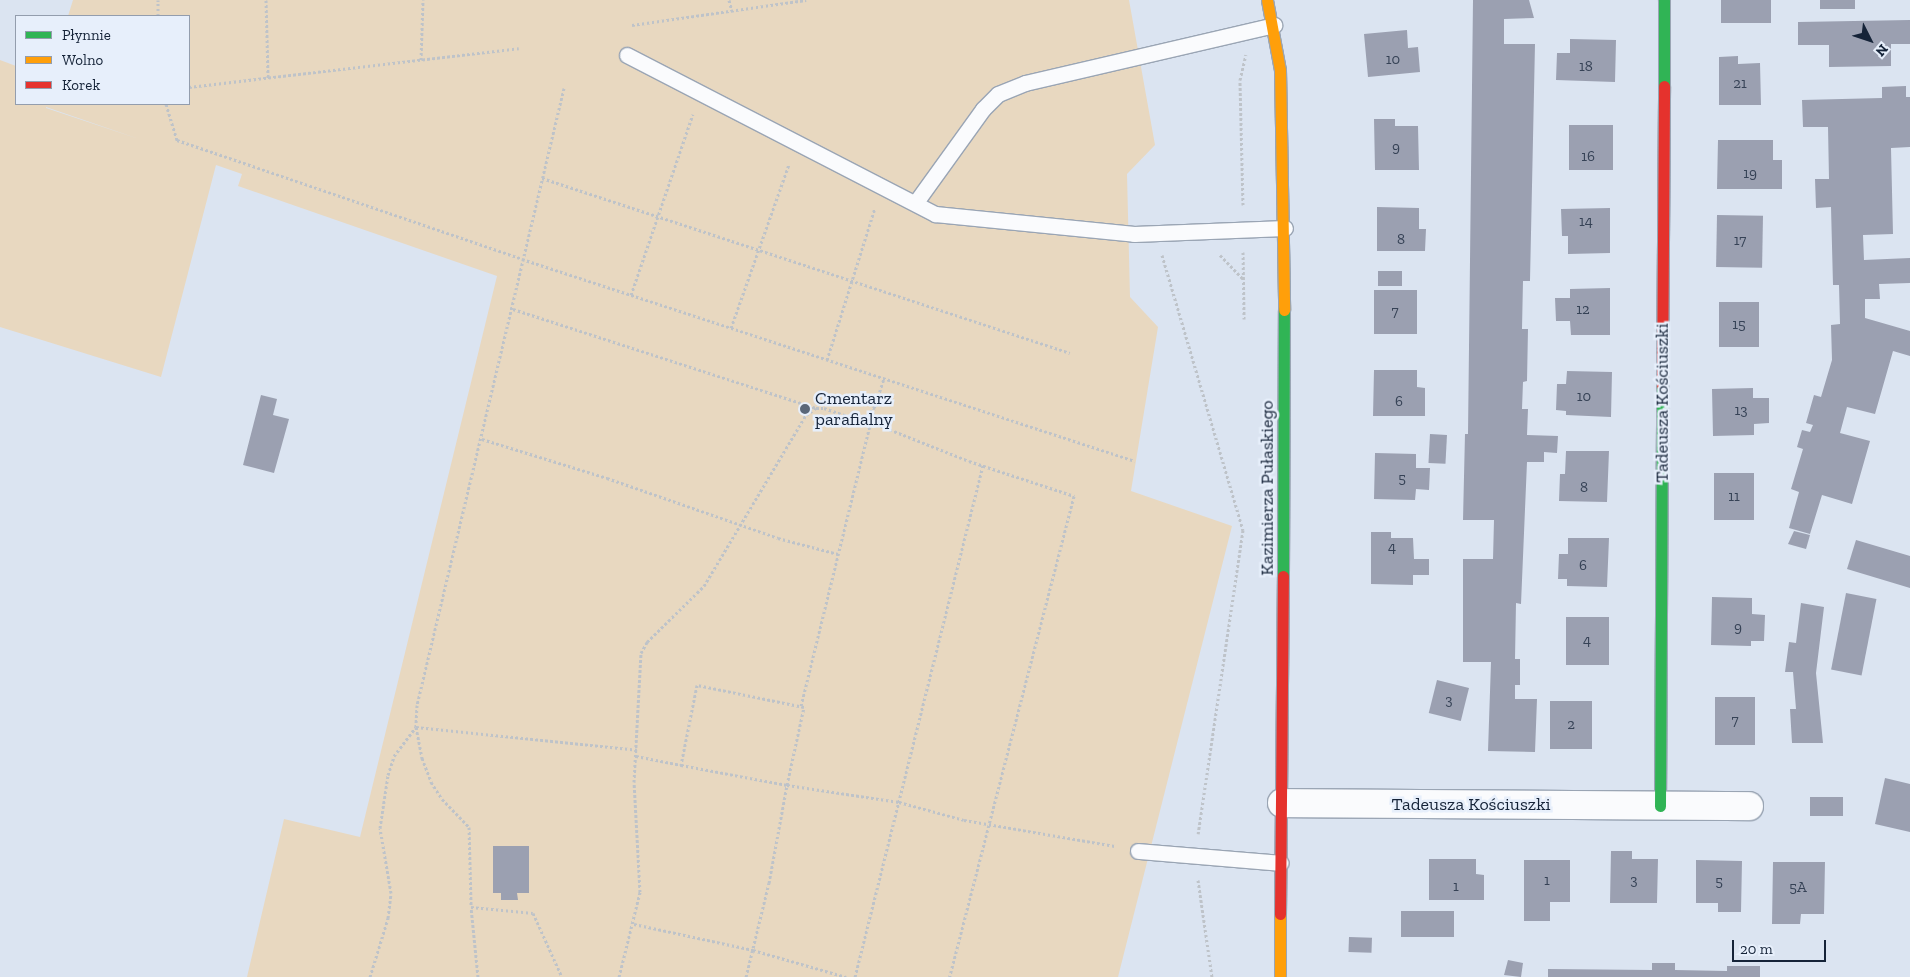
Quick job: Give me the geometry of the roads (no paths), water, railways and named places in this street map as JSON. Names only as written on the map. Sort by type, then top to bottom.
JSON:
[{"type":"street","name":"Kazimierza Pułaskiego","points":[[1267,0],[1274,25],[1280,70],[1285,228],[1280,977]]},
{"type":"street","name":"Tadeusza Kościuszki","points":[[1660,806],[1664,0]]},
{"type":"street","name":"Tadeusza Kościuszki","points":[[1282,803],[1748,806]]},
{"type":"lane","points":[[916,202],[983,109],[998,94],[1025,83],[1274,25]]},
{"type":"lane","points":[[628,54],[916,202],[935,214],[967,219],[1130,234],[1243,228],[1285,228]]},
{"type":"lane","points":[[1138,851],[1280,863]]},
{"type":"place","name":"Cmentarz parafialny","points":[[805,409]]}]
